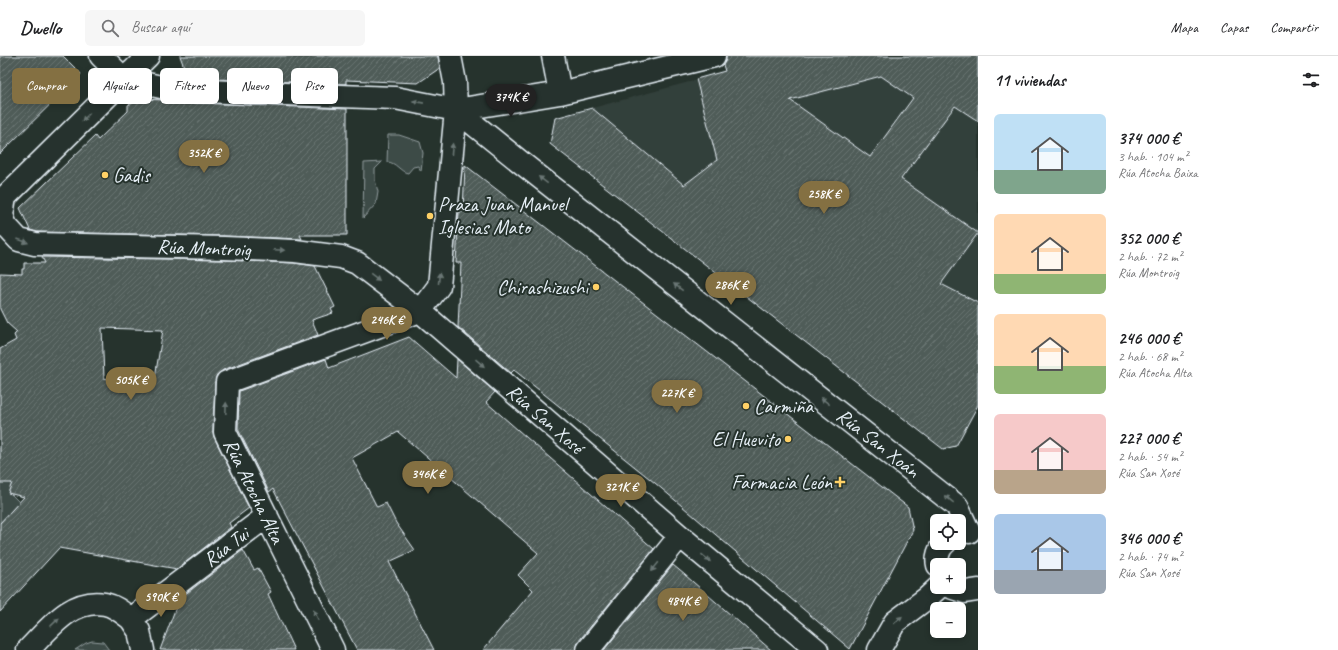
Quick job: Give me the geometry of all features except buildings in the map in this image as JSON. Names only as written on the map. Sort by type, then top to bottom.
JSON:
[{"type":"street","points":[[101,56],[112,68]]},
{"type":"street","points":[[136,68],[148,56]]},
{"type":"street","points":[[420,311],[439,286],[456,110],[455,82],[450,56]]},
{"type":"street","points":[[553,56],[560,93]]},
{"type":"street","points":[[152,85],[175,90],[395,98],[456,110],[560,93],[714,56]]},
{"type":"street","points":[[2,200],[100,104]]},
{"type":"street","name":"Rúa San Xoán","points":[[456,110],[957,506],[969,534]]},
{"type":"street","name":"Rúa Montroig","points":[[2,200],[2,215],[6,226],[19,240],[35,244],[295,251],[341,257],[357,264],[420,311]]},
{"type":"street","name":"Rúa Atocha Alta","points":[[333,650],[225,432],[227,382],[420,311]]},
{"type":"street","name":"Rúa San Xosé","points":[[420,311],[680,536],[817,650]]},
{"type":"street","name":"Rúa Tui","points":[[131,619],[267,516]]},
{"type":"street","points":[[588,650],[680,536]]},
{"type":"street","points":[[966,592],[978,590]]},
{"type":"street","points":[[878,650],[895,622],[931,594]]},
{"type":"street","points":[[28,650],[58,619],[71,610],[85,605],[104,604],[118,609],[131,619],[139,631],[143,650]]},
{"type":"shaded area","points":[[786,56],[978,56],[978,303],[942,284],[940,286],[795,334],[550,144],[555,118]]},
{"type":"shaded area","points":[[388,135],[399,135],[420,142],[423,153],[421,171],[418,166],[413,167],[408,173],[390,162],[387,162]]},
{"type":"shaded area","points":[[382,162],[375,169],[375,180],[378,192],[376,204],[363,218],[364,163]]},
{"type":"shaded area","points":[[23,447],[9,492],[19,502],[0,523],[0,448]]},
{"type":"shaded area","points":[[92,641],[103,642],[109,650],[75,650],[86,643]]},
{"type":"place","name":"Gadis","points":[[105,175]]},
{"type":"place","name":"Praza Juan Manuel Iglesias Mato","points":[[430,216]]},
{"type":"place","name":"Chirashizushi","points":[[596,287]]},
{"type":"place","name":"Carmiña","points":[[746,406]]},
{"type":"place","name":"El Huevito","points":[[788,439]]},
{"type":"place","name":"Farmacia León","points":[[840,482]]}]
